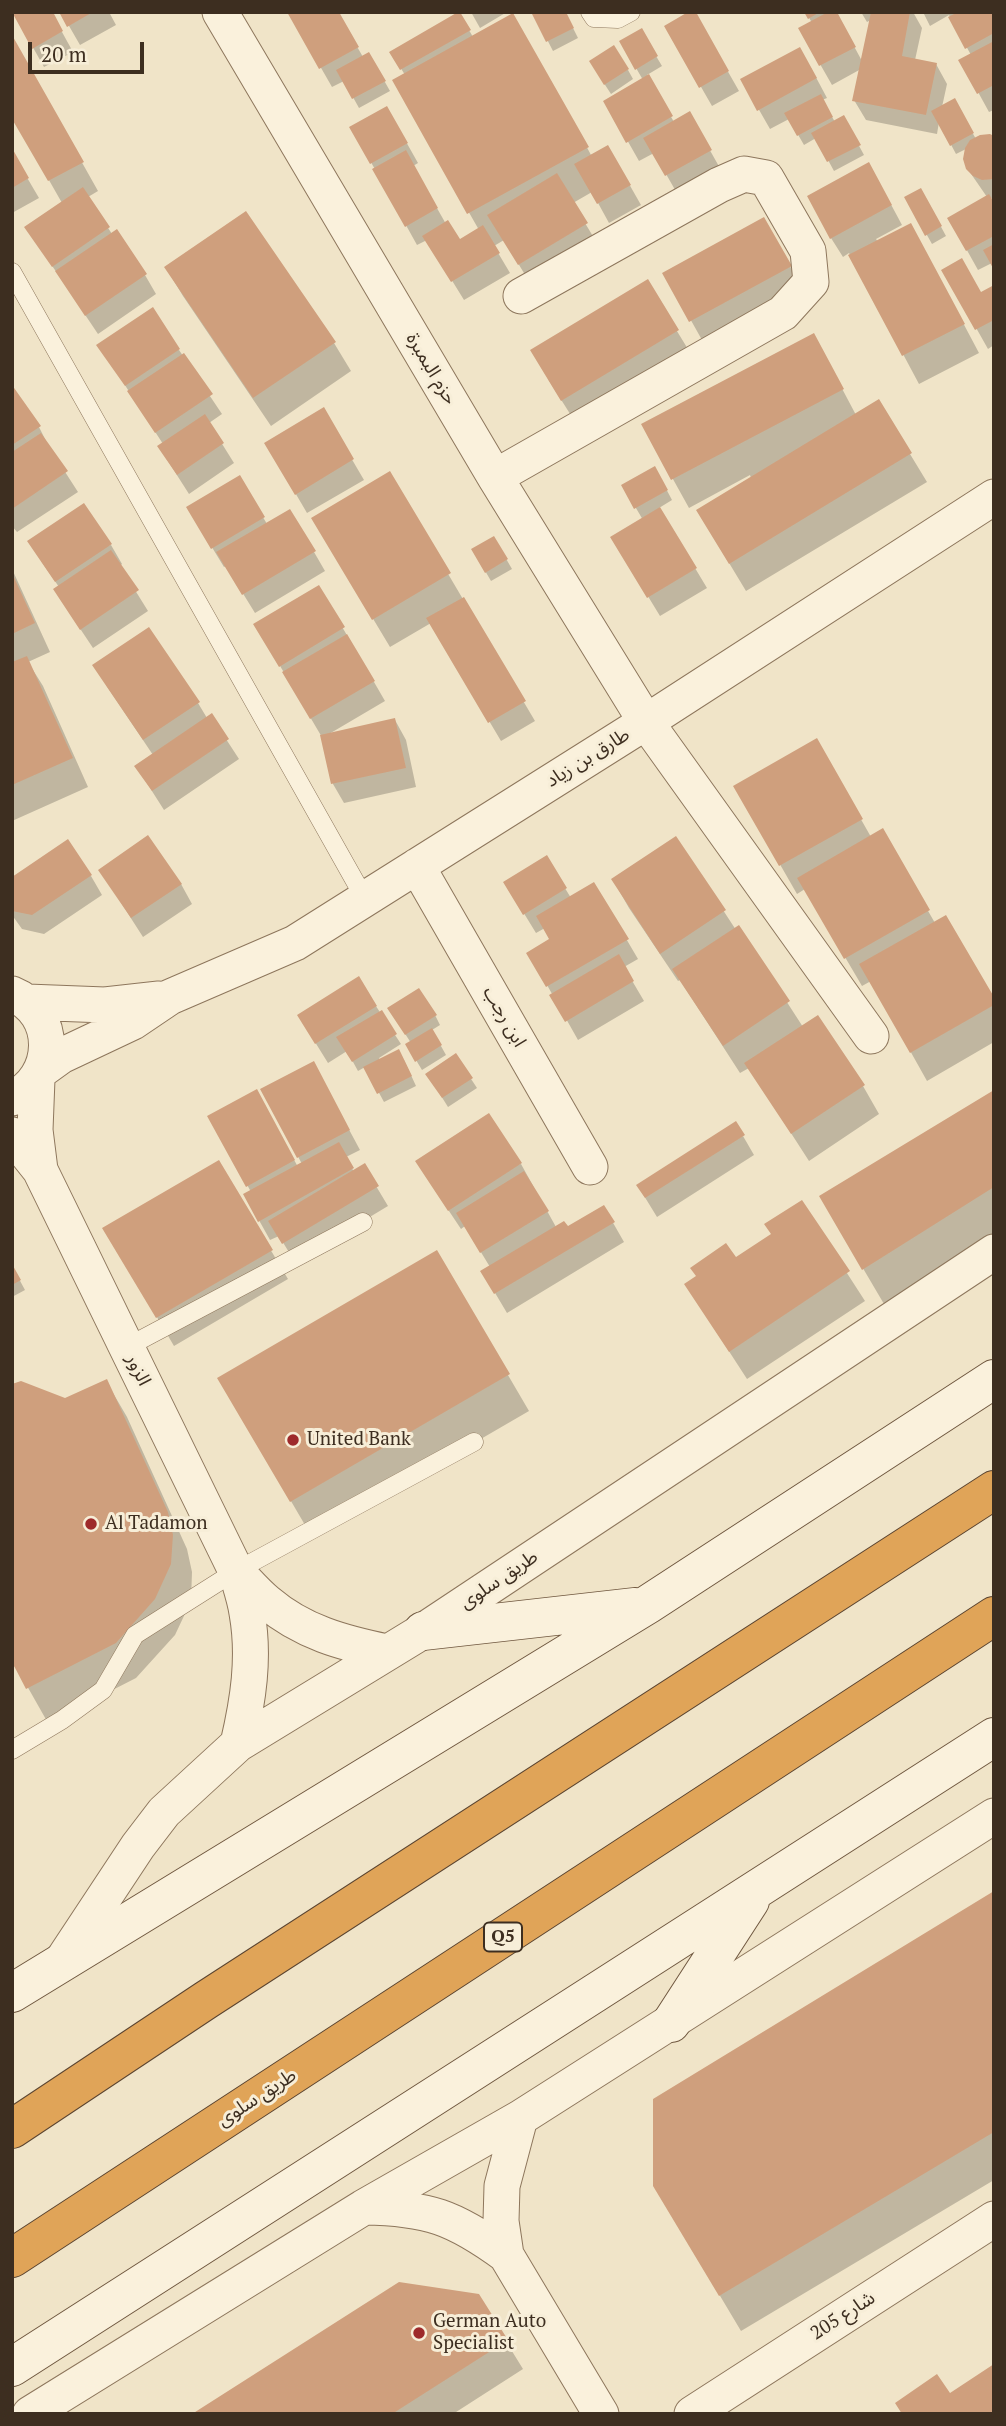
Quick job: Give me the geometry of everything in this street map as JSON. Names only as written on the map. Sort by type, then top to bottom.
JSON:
[{"type":"highway","points":[[12,2129],[206,2000],[994,1490]]},
{"type":"highway","name":"طريق سلوى","points":[[12,2258],[994,1616]]},
{"type":"highway","points":[[12,2101],[206,2000]]},
{"type":"main road","name":"طريق سلوى","points":[[12,1993],[647,1605],[994,1379]]},
{"type":"main road","points":[[423,1631],[647,1605]]},
{"type":"main road","points":[[12,2367],[994,1737]]},
{"type":"main road","points":[[671,2023],[758,1889]]},
{"type":"street","name":"حزم البمبرة","points":[[220,12],[495,477],[646,722],[872,1035]]},
{"type":"street","points":[[495,477],[783,313],[811,282],[808,251],[766,178],[744,174],[719,185],[521,296]]},
{"type":"street","name":"طارق بن زياد","points":[[31,1082],[61,1056],[133,1022],[170,997],[295,943],[646,722],[994,497]]},
{"type":"street","name":"ابن رجب","points":[[417,866],[590,1167]]},
{"type":"street","name":"طارق بن زياد","points":[[20,998],[104,1005],[170,997]]},
{"type":"street","name":"الزور","points":[[20,998],[40,1019],[47,1038],[46,1059],[31,1082],[40,1170]]},
{"type":"street","name":"الزور","points":[[12,1135],[40,1170],[236,1571],[247,1614],[251,1657],[248,1701],[238,1744]]},
{"type":"street","name":"طريق سلوى","points":[[60,1965],[163,1812],[238,1744],[423,1631],[994,1252]]},
{"type":"street","name":"الزور","points":[[236,1571],[267,1602],[303,1627],[344,1643],[387,1652]]},
{"type":"street","points":[[30,2414],[364,2207],[520,2118],[994,1816]]},
{"type":"street","points":[[520,2118],[502,2186],[501,2221],[506,2255],[601,2414]]},
{"type":"street","points":[[364,2207],[402,2207],[439,2216],[474,2232],[506,2255]]},
{"type":"street","name":"شارع 205","points":[[692,2414],[994,2219]]},
{"type":"lane","points":[[590,12],[594,18],[618,19],[631,12]]},
{"type":"lane","points":[[12,272],[365,900]]},
{"type":"lane","points":[[127,1347],[362,1222]]},
{"type":"lane","points":[[12,1750],[62,1720],[103,1690],[135,1634],[236,1571],[474,1442]]},
{"type":"building","points":[[12,12],[53,12],[63,31],[32,49]]},
{"type":"building","points":[[59,12],[93,12],[67,27]]},
{"type":"building","points":[[287,12],[339,12],[359,47],[319,69]]},
{"type":"building","points":[[458,12],[471,30],[400,70],[389,52]]},
{"type":"building","points":[[531,12],[566,12],[574,28],[546,42]]},
{"type":"building","points":[[688,12],[696,12],[729,71],[699,88],[664,26]]},
{"type":"building","points":[[804,12],[820,12],[808,19]]},
{"type":"building","points":[[828,12],[837,12],[856,47],[819,66],[798,28]]},
{"type":"building","points":[[871,12],[910,12],[902,56],[937,63],[926,115],[852,101]]},
{"type":"building","points":[[958,12],[993,12],[994,33],[965,49],[948,17]]},
{"type":"building","points":[[513,13],[589,147],[467,214],[392,80]]},
{"type":"building","points":[[642,28],[658,56],[635,70],[619,41]]},
{"type":"building","points":[[12,35],[84,162],[48,181],[12,119]]},
{"type":"building","points":[[994,41],[994,85],[977,94],[958,60]]},
{"type":"building","points":[[614,45],[629,69],[604,85],[589,61]]},
{"type":"building","points":[[800,47],[817,78],[757,111],[740,79]]},
{"type":"building","points":[[369,52],[386,81],[352,99],[336,70]]},
{"type":"building","points":[[649,74],[673,116],[626,143],[603,101]]},
{"type":"building","points":[[821,94],[833,117],[797,136],[784,113]]},
{"type":"building","points":[[955,98],[974,133],[950,146],[931,111]]},
{"type":"building","points":[[387,106],[408,143],[370,164],[349,127]]},
{"type":"building","points":[[690,111],[712,150],[665,176],[643,138]]},
{"type":"building","points":[[844,115],[861,145],[827,162],[811,133]]},
{"type":"building","points":[[990,134],[994,136],[994,179],[982,180],[966,169],[963,159],[970,140]]},
{"type":"building","points":[[608,145],[631,185],[597,204],[574,164]]},
{"type":"building","points":[[12,148],[29,178],[12,188]]},
{"type":"building","points":[[406,150],[438,208],[405,227],[372,169]]},
{"type":"building","points":[[869,162],[892,205],[830,239],[807,196]]},
{"type":"building","points":[[557,173],[588,223],[518,265],[487,215]]},
{"type":"building","points":[[83,187],[110,227],[52,267],[24,227]]},
{"type":"building","points":[[921,188],[942,226],[925,236],[904,197]]},
{"type":"building","points":[[989,194],[994,202],[994,236],[966,251],[947,218]]},
{"type":"building","points":[[246,211],[336,342],[253,398],[164,267]]},
{"type":"building","points":[[764,217],[792,266],[689,322],[662,273]]},
{"type":"building","points":[[448,220],[460,239],[483,225],[500,253],[451,282],[422,236]]},
{"type":"building","points":[[911,223],[965,324],[902,356],[848,255]]},
{"type":"building","points":[[117,229],[147,274],[85,316],[55,271]]},
{"type":"building","points":[[994,244],[994,270],[983,250]]},
{"type":"building","points":[[962,258],[981,292],[994,285],[994,320],[975,330],[941,270]]},
{"type":"building","points":[[648,279],[679,330],[561,401],[530,350]]},
{"type":"building","points":[[153,307],[180,349],[125,386],[96,345]]},
{"type":"building","points":[[814,333],[844,389],[671,480],[641,424]]},
{"type":"building","points":[[184,353],[213,394],[155,433],[127,391]]},
{"type":"building","points":[[12,385],[41,426],[12,445]]},
{"type":"building","points":[[879,399],[912,453],[729,564],[696,510]]},
{"type":"building","points":[[324,407],[354,459],[295,495],[264,443]]},
{"type":"building","points":[[205,414],[224,443],[177,475],[157,446]]},
{"type":"building","points":[[41,433],[68,471],[12,509],[12,452]]},
{"type":"building","points":[[655,466],[668,490],[634,509],[621,485]]},
{"type":"building","points":[[390,471],[451,573],[372,620],[311,518]]},
{"type":"building","points":[[240,475],[265,517],[211,549],[186,507]]},
{"type":"building","points":[[84,503],[112,544],[55,582],[27,541]]},
{"type":"building","points":[[660,507],[697,568],[647,598],[610,537]]},
{"type":"building","points":[[290,509],[316,551],[242,595],[216,552]]},
{"type":"building","points":[[494,536],[508,559],[485,573],[471,549]]},
{"type":"building","points":[[111,550],[139,590],[80,630],[53,589]]},
{"type":"building","points":[[12,573],[35,623],[12,634]]},
{"type":"building","points":[[319,585],[345,627],[279,667],[253,624]]},
{"type":"building","points":[[464,597],[526,701],[488,723],[426,618]]},
{"type":"building","points":[[149,627],[200,702],[143,740],[92,665]]},
{"type":"building","points":[[347,634],[375,681],[310,719],[282,672]]},
{"type":"building","points":[[27,656],[73,758],[12,785],[12,662]]},
{"type":"building","points":[[212,713],[229,739],[152,791],[134,766]]},
{"type":"building","points":[[395,718],[406,768],[331,784],[320,735]]},
{"type":"building","points":[[817,738],[863,819],[779,866],[733,786]]},
{"type":"building","points":[[883,828],[930,910],[844,959],[797,878]]},
{"type":"building","points":[[148,835],[182,884],[131,918],[98,870]]},
{"type":"building","points":[[676,836],[726,910],[660,954],[611,879]]},
{"type":"building","points":[[68,839],[92,875],[32,915],[12,911],[12,877]]},
{"type":"building","points":[[547,855],[567,888],[523,915],[503,882]]},
{"type":"building","points":[[594,882],[629,939],[546,987],[526,953],[549,939],[536,916]]},
{"type":"building","points":[[946,915],[994,997],[994,1005],[910,1053],[859,964]]},
{"type":"building","points":[[739,925],[790,1001],[723,1046],[672,969]]},
{"type":"building","points":[[619,954],[634,981],[565,1022],[549,995]]},
{"type":"building","points":[[359,976],[377,1006],[315,1044],[297,1015]]},
{"type":"building","points":[[419,988],[437,1015],[405,1035],[387,1008]]},
{"type":"building","points":[[382,1010],[397,1034],[352,1062],[336,1037]]},
{"type":"building","points":[[818,1015],[865,1085],[791,1134],[744,1063]]},
{"type":"building","points":[[432,1028],[442,1045],[415,1062],[405,1044]]},
{"type":"building","points":[[399,1049],[412,1076],[377,1094],[363,1067]]},
{"type":"building","points":[[456,1053],[473,1078],[442,1098],[425,1074]]},
{"type":"building","points":[[314,1061],[350,1130],[297,1158],[260,1089]]},
{"type":"building","points":[[257,1089],[295,1160],[246,1187],[207,1116]]},
{"type":"building","points":[[994,1090],[994,1187],[862,1270],[819,1196]]},
{"type":"building","points":[[489,1113],[522,1163],[448,1211],[415,1161]]},
{"type":"building","points":[[736,1121],[745,1135],[645,1198],[636,1185]]},
{"type":"building","points":[[339,1142],[354,1168],[258,1222],[243,1194]]},
{"type":"building","points":[[219,1160],[273,1250],[156,1318],[102,1228]]},
{"type":"building","points":[[365,1163],[379,1186],[282,1244],[268,1221]]},
{"type":"building","points":[[524,1171],[549,1211],[480,1253],[456,1213]]},
{"type":"building","points":[[802,1200],[850,1271],[729,1352],[684,1284],[696,1276],[690,1268],[726,1243],[736,1257],[771,1234],[764,1224]]},
{"type":"building","points":[[604,1205],[615,1222],[494,1294],[480,1271],[564,1221],[568,1226]]},
{"type":"building","points":[[437,1250],[510,1374],[290,1502],[217,1378]]},
{"type":"building","points":[[12,1264],[21,1280],[12,1285]]},
{"type":"building","name":"Al Tadamon","points":[[107,1379],[168,1512],[173,1535],[171,1564],[155,1599],[116,1643],[26,1689],[12,1662],[12,1384],[21,1381],[65,1398]]},
{"type":"building","points":[[994,1891],[994,2132],[719,2296],[653,2186],[653,2099]]},
{"type":"building","points":[[399,2282],[479,2294],[508,2340],[392,2414],[192,2414]]},
{"type":"building","points":[[994,2364],[994,2414],[902,2414],[895,2403],[937,2374],[950,2393]]},
{"type":"place","name":"United Bank","points":[[293,1440]]},
{"type":"place","name":"Al Tadamon","points":[[91,1524]]},
{"type":"place","name":"German Auto Specialist","points":[[419,2333]]}]
